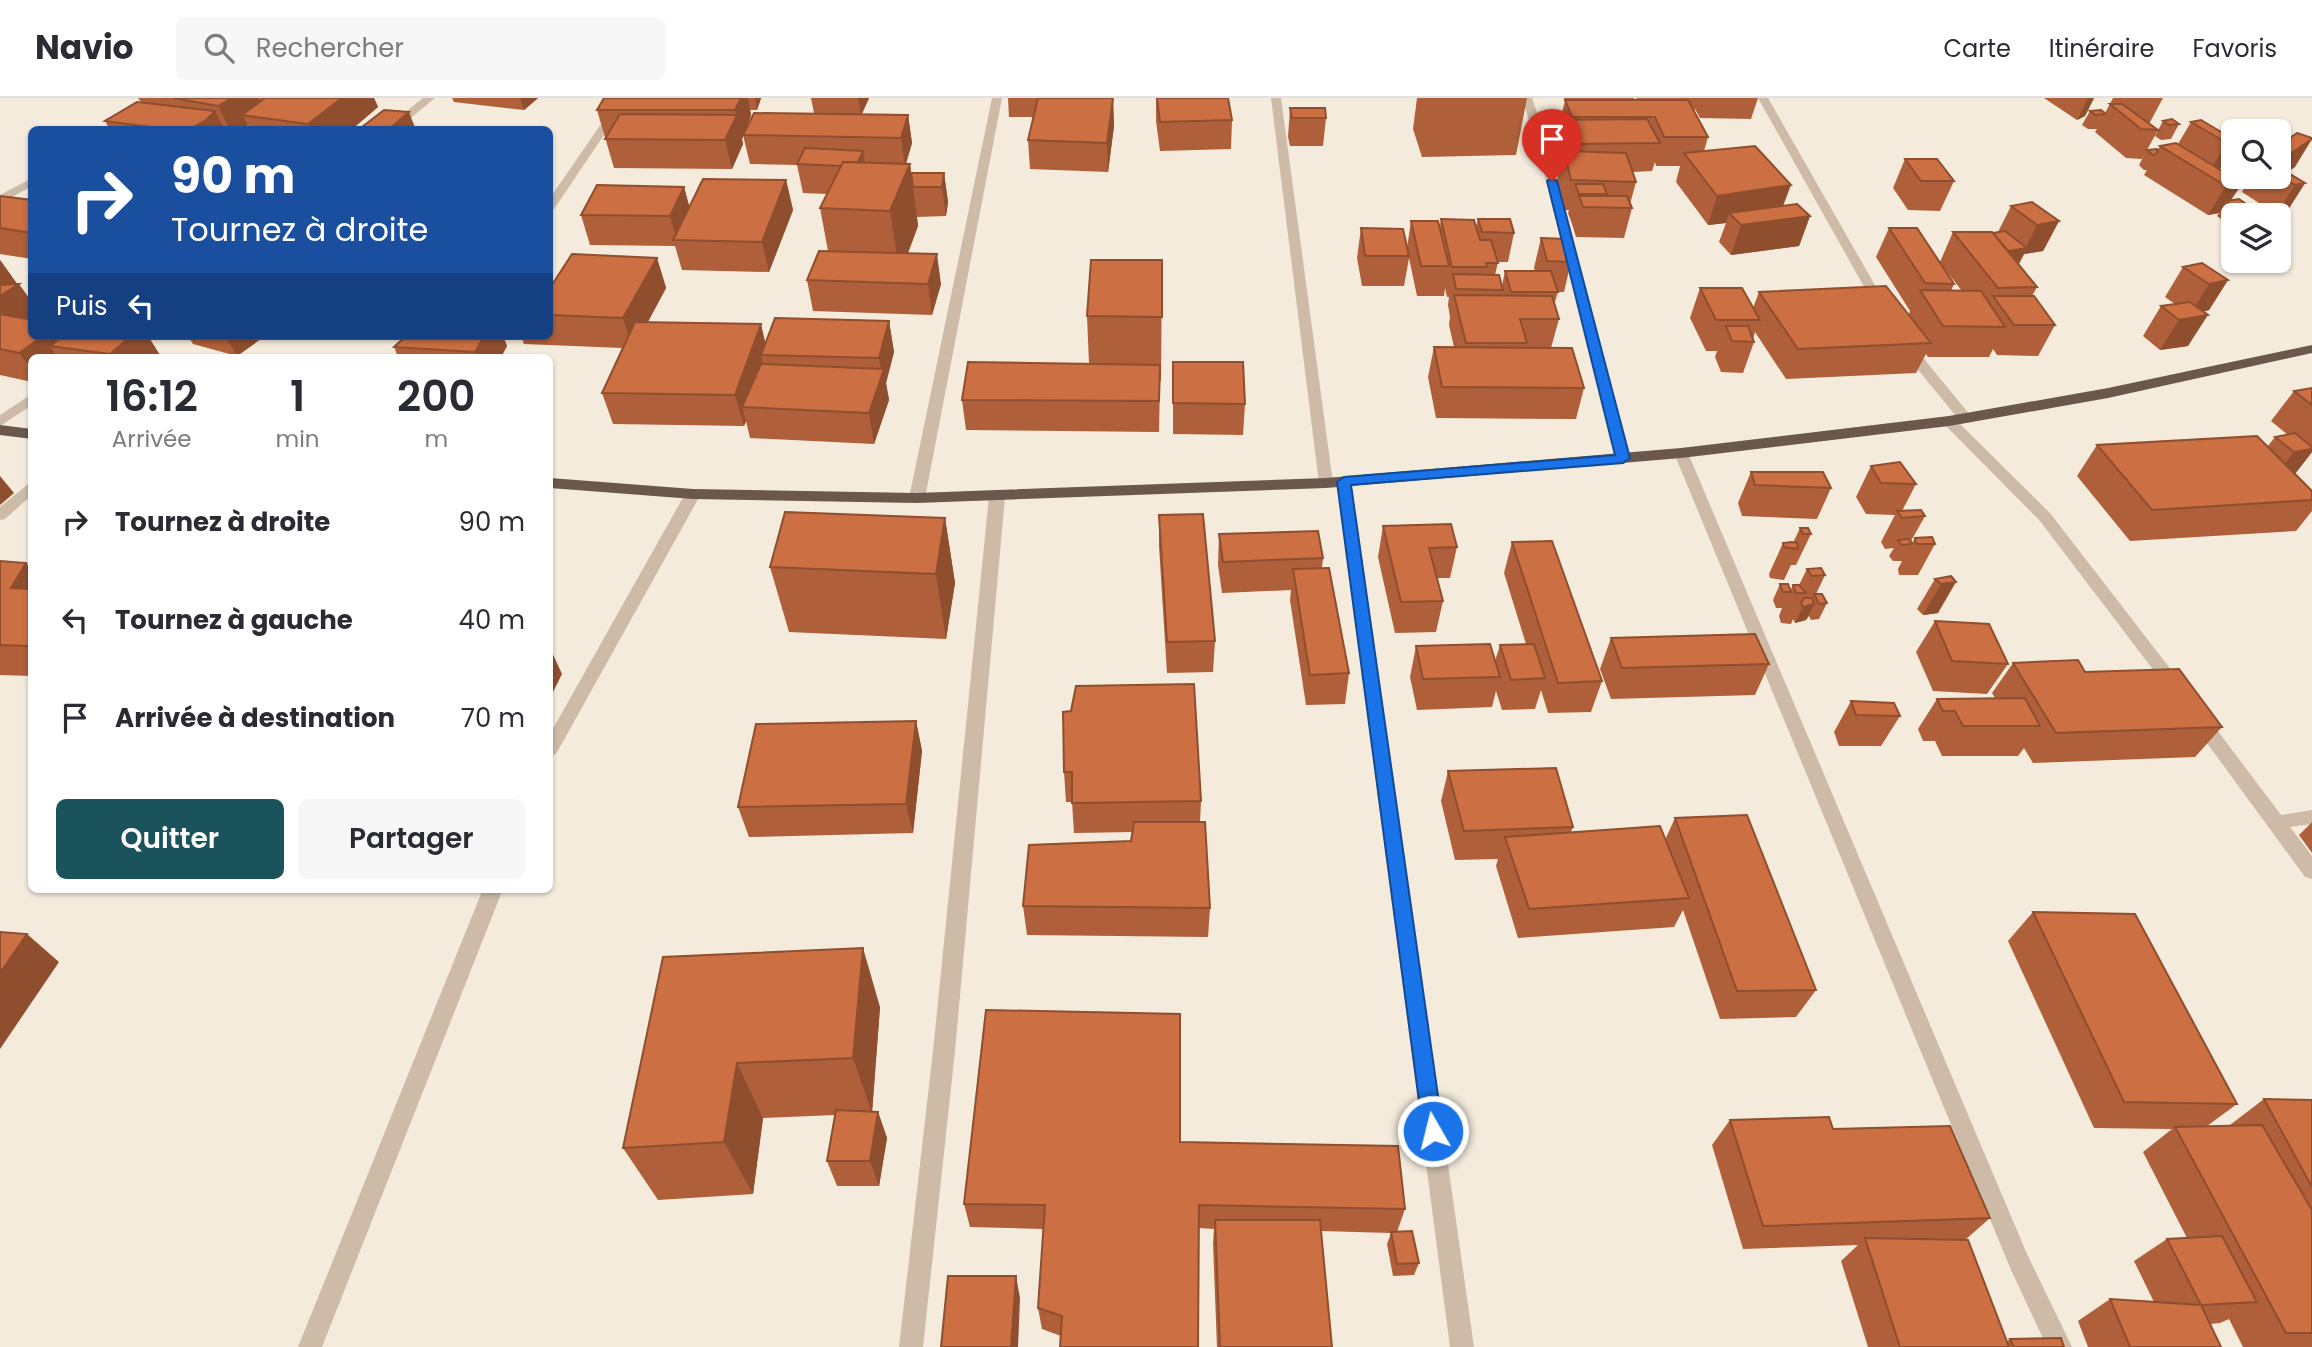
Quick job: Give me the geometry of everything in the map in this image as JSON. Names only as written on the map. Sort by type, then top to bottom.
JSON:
[{"type":"highway","points":[[553,484],[693,494],[917,498],[1335,483],[1681,453],[1957,419],[2108,393],[2312,349]]},
{"type":"highway","points":[[0,430],[28,434]]},
{"type":"street","points":[[393,126],[430,98]]},
{"type":"street","points":[[553,202],[624,98]]},
{"type":"street","points":[[917,498],[997,98]]},
{"type":"street","points":[[1276,98],[1462,1347]]},
{"type":"street","points":[[1527,98],[1549,169],[1623,458]]},
{"type":"street","points":[[1763,98],[1888,317]]},
{"type":"street","points":[[0,200],[28,183]]},
{"type":"street","points":[[1901,339],[1957,419],[2045,517],[2312,871]]},
{"type":"street","points":[[0,422],[28,401]]},
{"type":"street","points":[[1681,453],[2019,1262],[2060,1347]]},
{"type":"street","points":[[0,514],[28,490]]},
{"type":"street","points":[[553,744],[693,494]]},
{"type":"street","points":[[911,1347],[947,1024],[998,497]]},
{"type":"street","points":[[2276,822],[2312,817]]},
{"type":"street","points":[[310,1347],[492,893]]},
{"type":"building","points":[[173,98],[232,98],[218,106]]},
{"type":"building","points":[[265,98],[342,98],[308,124],[242,115]]},
{"type":"building","points":[[604,98],[741,98],[735,110],[597,110]]},
{"type":"building","points":[[1038,98],[1113,98],[1107,143],[1028,140]]},
{"type":"building","points":[[1157,98],[1228,98],[1232,120],[1160,122]]},
{"type":"building","points":[[1565,100],[1688,100],[1708,137],[1664,137],[1655,117],[1572,117]]},
{"type":"building","points":[[137,102],[215,111],[195,126],[142,126],[105,121]]},
{"type":"building","points":[[2110,104],[2122,104],[2158,130],[2141,129]]},
{"type":"building","points":[[1290,108],[1325,108],[1326,118],[1292,118]]},
{"type":"building","points":[[384,110],[409,112],[393,126],[363,126]]},
{"type":"building","points":[[2101,110],[2104,114],[2095,115],[2090,111]]},
{"type":"building","points":[[754,113],[908,115],[901,138],[743,135]]},
{"type":"building","points":[[620,114],[737,115],[725,140],[605,139]]},
{"type":"building","points":[[1647,119],[1660,143],[1565,144],[1554,120]]},
{"type":"building","points":[[2172,119],[2179,124],[2169,125],[2163,121]]},
{"type":"building","points":[[2201,120],[2221,132],[2221,140],[2191,122]]},
{"type":"building","points":[[2297,133],[2312,139],[2291,153],[2291,137]]},
{"type":"building","points":[[2176,143],[2221,170],[2221,183],[2160,146]]},
{"type":"building","points":[[1755,146],[1791,185],[1717,196],[1684,153]]},
{"type":"building","points":[[805,148],[863,151],[858,162],[843,162],[841,166],[797,164]]},
{"type":"building","points":[[2157,149],[2155,155],[2147,150]]},
{"type":"building","points":[[1564,151],[1626,153],[1636,182],[1571,180]]},
{"type":"building","points":[[1905,159],[1937,159],[1954,181],[1921,181]]},
{"type":"building","points":[[843,162],[910,164],[890,211],[820,208]]},
{"type":"building","points":[[911,173],[944,173],[942,187],[913,187]]},
{"type":"building","points":[[2291,175],[2305,183],[2295,185],[2291,183]]},
{"type":"building","points":[[703,179],[786,180],[762,242],[673,240]]},
{"type":"building","points":[[1575,184],[1603,184],[1607,194],[1579,194]]},
{"type":"building","points":[[597,185],[684,187],[670,216],[581,215]]},
{"type":"building","points":[[0,196],[28,200],[28,232],[0,228]]},
{"type":"building","points":[[1579,196],[1627,196],[1632,208],[1583,207]]},
{"type":"building","points":[[2239,199],[2245,203],[2229,203],[2226,201]]},
{"type":"building","points":[[2032,202],[2059,221],[2037,225],[2011,206]]},
{"type":"building","points":[[1797,204],[1810,216],[1741,225],[1729,213]]},
{"type":"building","points":[[1441,219],[1474,220],[1480,240],[1491,240],[1498,263],[1486,263],[1487,267],[1452,267]]},
{"type":"building","points":[[1478,219],[1510,219],[1514,233],[1482,232]]},
{"type":"building","points":[[1411,221],[1438,221],[1449,266],[1421,266]]},
{"type":"building","points":[[1361,228],[1403,229],[1409,256],[1365,256]]},
{"type":"building","points":[[1889,228],[1917,228],[1954,284],[1925,283]]},
{"type":"building","points":[[2005,231],[2027,248],[2008,251],[1993,233]]},
{"type":"building","points":[[1953,232],[1992,232],[2037,287],[1998,288]]},
{"type":"building","points":[[1541,238],[1565,239],[1571,262],[1547,261]]},
{"type":"building","points":[[819,251],[937,254],[928,284],[807,280]]},
{"type":"building","points":[[572,254],[657,258],[623,318],[553,315],[553,283]]},
{"type":"building","points":[[1091,260],[1162,260],[1162,317],[1087,316]]},
{"type":"building","points":[[2202,263],[2228,280],[2209,284],[2183,267]]},
{"type":"building","points":[[1505,271],[1551,271],[1558,292],[1511,292]]},
{"type":"building","points":[[1453,274],[1499,275],[1503,290],[1456,289]]},
{"type":"building","points":[[19,284],[0,296],[0,285]]},
{"type":"building","points":[[1886,286],[1931,343],[1798,349],[1759,292]]},
{"type":"building","points":[[1700,288],[1742,288],[1760,320],[1716,320]]},
{"type":"building","points":[[1920,290],[1981,291],[2005,327],[1943,326]]},
{"type":"building","points":[[1454,295],[1552,296],[1559,319],[1520,319],[1527,343],[1466,343]]},
{"type":"building","points":[[1993,296],[2034,296],[2055,325],[2014,325]]},
{"type":"building","points":[[2190,302],[2208,315],[2179,320],[2161,306]]},
{"type":"building","points":[[0,314],[28,319],[28,340],[37,340],[19,353],[0,349]]},
{"type":"building","points":[[775,318],[889,321],[879,358],[761,355]]},
{"type":"building","points":[[635,322],[761,324],[735,395],[602,393]]},
{"type":"building","points":[[1726,326],[1748,326],[1754,342],[1732,341]]},
{"type":"building","points":[[58,340],[126,340],[110,354],[50,346]]},
{"type":"building","points":[[402,340],[482,340],[475,352],[394,347]]},
{"type":"building","points":[[1434,347],[1572,348],[1584,388],[1442,387]]},
{"type":"building","points":[[968,362],[1160,365],[1159,401],[962,400]]},
{"type":"building","points":[[1173,362],[1243,362],[1245,404],[1173,403]]},
{"type":"building","points":[[761,364],[884,369],[869,413],[742,407]]},
{"type":"building","points":[[2312,388],[2312,405],[2294,391]]},
{"type":"building","points":[[2295,433],[2312,449],[2294,452],[2275,437]]},
{"type":"building","points":[[2257,436],[2312,491],[2312,500],[2152,510],[2097,445]]},
{"type":"building","points":[[1900,462],[1916,484],[1881,483],[1871,466]]},
{"type":"building","points":[[1751,472],[1823,472],[1831,488],[1755,485]]},
{"type":"building","points":[[1921,510],[1925,516],[1902,518],[1897,511]]},
{"type":"building","points":[[785,512],[945,518],[936,574],[770,567]]},
{"type":"building","points":[[1203,514],[1215,641],[1167,642],[1159,515]]},
{"type":"building","points":[[1451,524],[1457,547],[1429,548],[1443,601],[1401,602],[1383,526]]},
{"type":"building","points":[[1800,528],[1808,528],[1811,534],[1803,534]]},
{"type":"building","points":[[1318,531],[1323,558],[1223,562],[1219,534]]},
{"type":"building","points":[[1932,537],[1935,544],[1916,544],[1915,538]]},
{"type":"building","points":[[1909,539],[1911,544],[1902,545],[1898,540]]},
{"type":"building","points":[[1552,541],[1602,681],[1558,683],[1512,542]]},
{"type":"building","points":[[1783,543],[1797,543],[1798,549],[1784,547]]},
{"type":"building","points":[[0,561],[26,563],[11,588],[28,589],[28,645],[0,645]]},
{"type":"building","points":[[1329,568],[1349,673],[1310,675],[1293,569]]},
{"type":"building","points":[[1821,568],[1825,575],[1812,576],[1807,569]]},
{"type":"building","points":[[1951,576],[1956,582],[1941,584],[1935,579]]},
{"type":"building","points":[[1780,584],[1788,584],[1791,592],[1783,592]]},
{"type":"building","points":[[1793,585],[1799,585],[1806,593],[1796,593]]},
{"type":"building","points":[[1814,594],[1822,594],[1827,603],[1819,604]]},
{"type":"building","points":[[1804,598],[1812,598],[1814,604],[1803,607],[1801,603]]},
{"type":"building","points":[[1935,621],[1989,624],[2008,664],[1952,661]]},
{"type":"building","points":[[1755,634],[1769,664],[1622,668],[1611,638]]},
{"type":"building","points":[[1490,644],[1500,677],[1423,679],[1416,646]]},
{"type":"building","points":[[1534,644],[1545,678],[1511,680],[1500,645]]},
{"type":"building","points":[[2078,660],[2085,672],[2179,669],[2222,727],[2056,733],[2013,663]]},
{"type":"building","points":[[1194,684],[1201,801],[1072,803],[1072,772],[1064,772],[1063,712],[1071,711],[1076,686]]},
{"type":"building","points":[[2025,698],[2040,726],[1963,726],[1955,711],[1943,711],[1937,699]]},
{"type":"building","points":[[1851,701],[1894,703],[1900,716],[1856,715]]},
{"type":"building","points":[[916,721],[906,804],[738,807],[756,724]]},
{"type":"building","points":[[1556,768],[1573,827],[1464,831],[1448,771]]},
{"type":"building","points":[[1747,815],[1816,990],[1737,991],[1675,818]]},
{"type":"building","points":[[1134,822],[1205,822],[1210,908],[1023,906],[1029,845],[1131,841]]},
{"type":"building","points":[[1660,826],[1689,898],[1529,909],[1505,837]]},
{"type":"building","points":[[2033,912],[2135,914],[2237,1104],[2124,1102]]},
{"type":"building","points":[[0,932],[27,934],[0,973]]},
{"type":"building","points":[[863,948],[853,1058],[737,1063],[724,1142],[623,1148],[663,957]]},
{"type":"building","points":[[986,1010],[1180,1014],[1180,1142],[1398,1146],[1405,1209],[1199,1205],[1198,1347],[1060,1347],[1062,1316],[1038,1308],[1045,1205],[964,1204]]},
{"type":"building","points":[[2264,1099],[2312,1100],[2312,1187]]},
{"type":"building","points":[[836,1110],[878,1112],[870,1161],[827,1161]]},
{"type":"building","points":[[1829,1117],[1833,1129],[1950,1126],[1990,1218],[1763,1226],[1730,1120]]},
{"type":"building","points":[[2262,1125],[2312,1210],[2312,1333],[2286,1333],[2175,1127]]},
{"type":"building","points":[[1215,1220],[1320,1220],[1332,1347],[1220,1347]]},
{"type":"building","points":[[1412,1231],[1419,1263],[1397,1264],[1391,1232]]},
{"type":"building","points":[[2222,1236],[2257,1302],[2201,1305],[2167,1239]]},
{"type":"building","points":[[1865,1238],[1968,1240],[2009,1347],[1900,1347]]},
{"type":"building","points":[[948,1276],[1016,1276],[1011,1347],[941,1347]]},
{"type":"building","points":[[2110,1299],[2201,1305],[2221,1347],[2130,1347]]},
{"type":"building","points":[[2061,1338],[2064,1347],[2014,1347],[2010,1339]]},
{"type":"route","points":[[1433,1131],[1344,482],[1623,458],[1552,181]]}]
